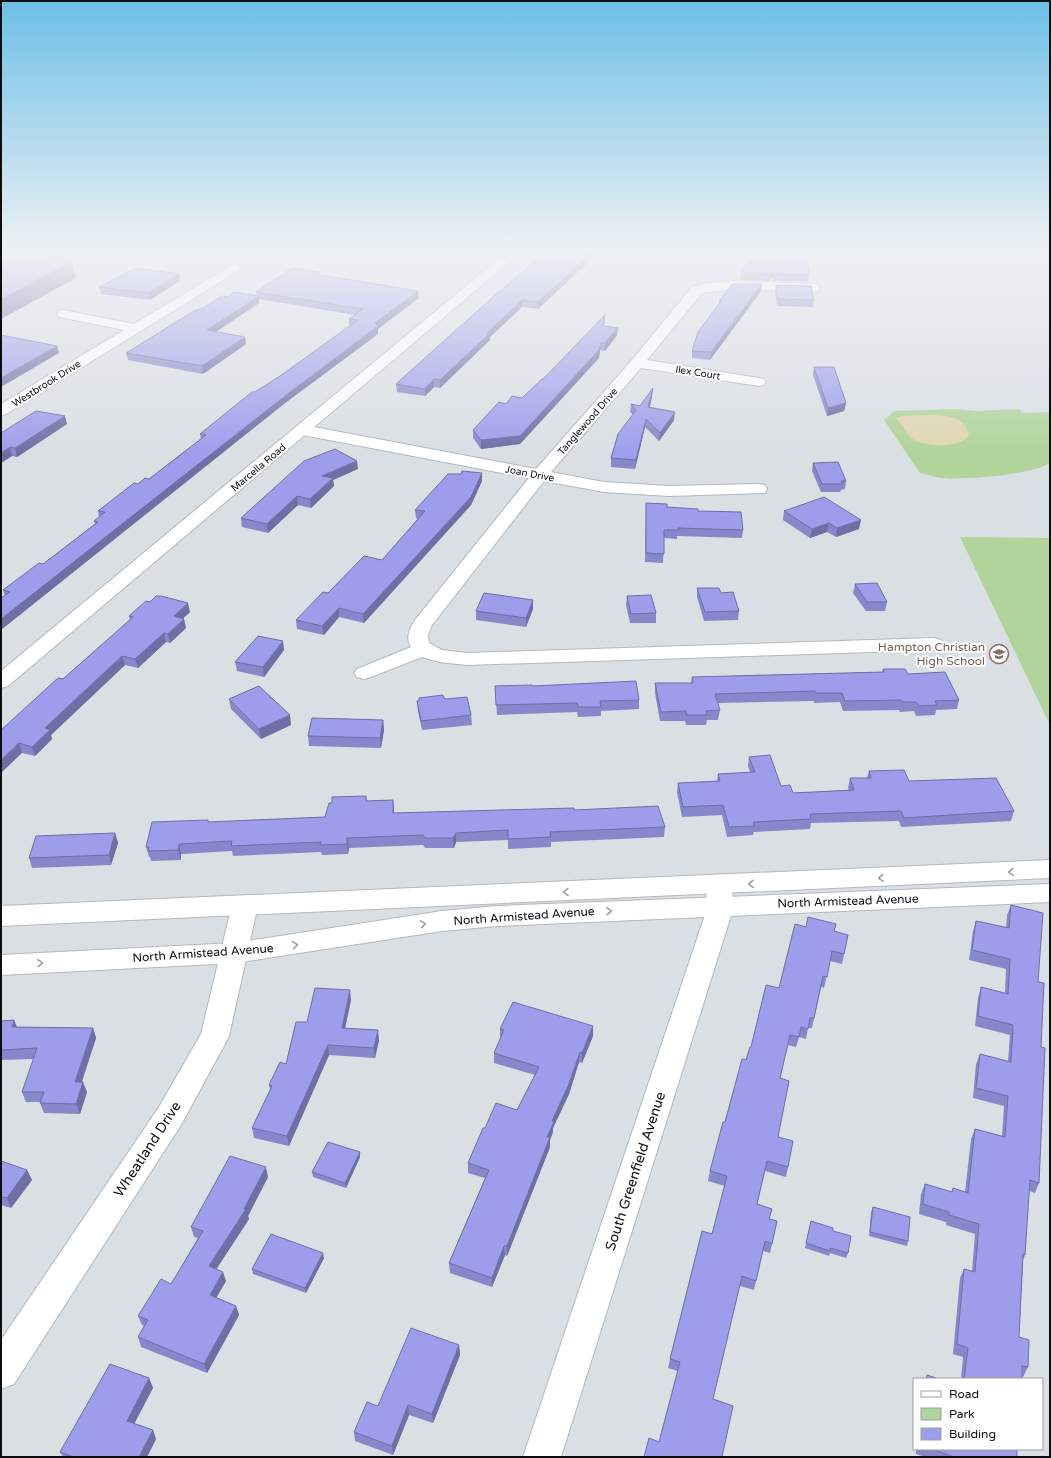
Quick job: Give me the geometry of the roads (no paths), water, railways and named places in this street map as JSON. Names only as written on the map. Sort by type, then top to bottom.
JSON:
[{"type":"street","points":[[95,320],[136,328]]},
{"type":"street","name":"Westbrook Drive","points":[[1,411],[149,320]]},
{"type":"street","name":"Marcella Road","points":[[1,682],[434,320]]},
{"type":"street","name":"Tanglewood Drive","points":[[423,650],[418,641],[418,632],[422,624],[540,476],[672,320]]},
{"type":"street","name":"Ilex Court","points":[[637,363],[759,382]]},
{"type":"street","name":"Joan Drive","points":[[303,430],[604,487],[669,491],[759,489]]},
{"type":"street","points":[[364,672],[423,650],[439,656],[467,659],[934,644]]},
{"type":"street","name":"North Armistead Avenue","points":[[1,965],[235,953],[442,921],[720,895],[1050,869]]},
{"type":"street","name":"North Armistead Avenue","points":[[1,916],[245,905],[720,895],[1050,893]]},
{"type":"street","name":"South Greenfield Avenue","points":[[542,1457],[720,895]]},
{"type":"street","name":"Wheatland Drive","points":[[1,1370],[170,1116],[215,1036],[245,905]]},
{"type":"place","name":"Hampton Christian High School","points":[[999,654]]}]
